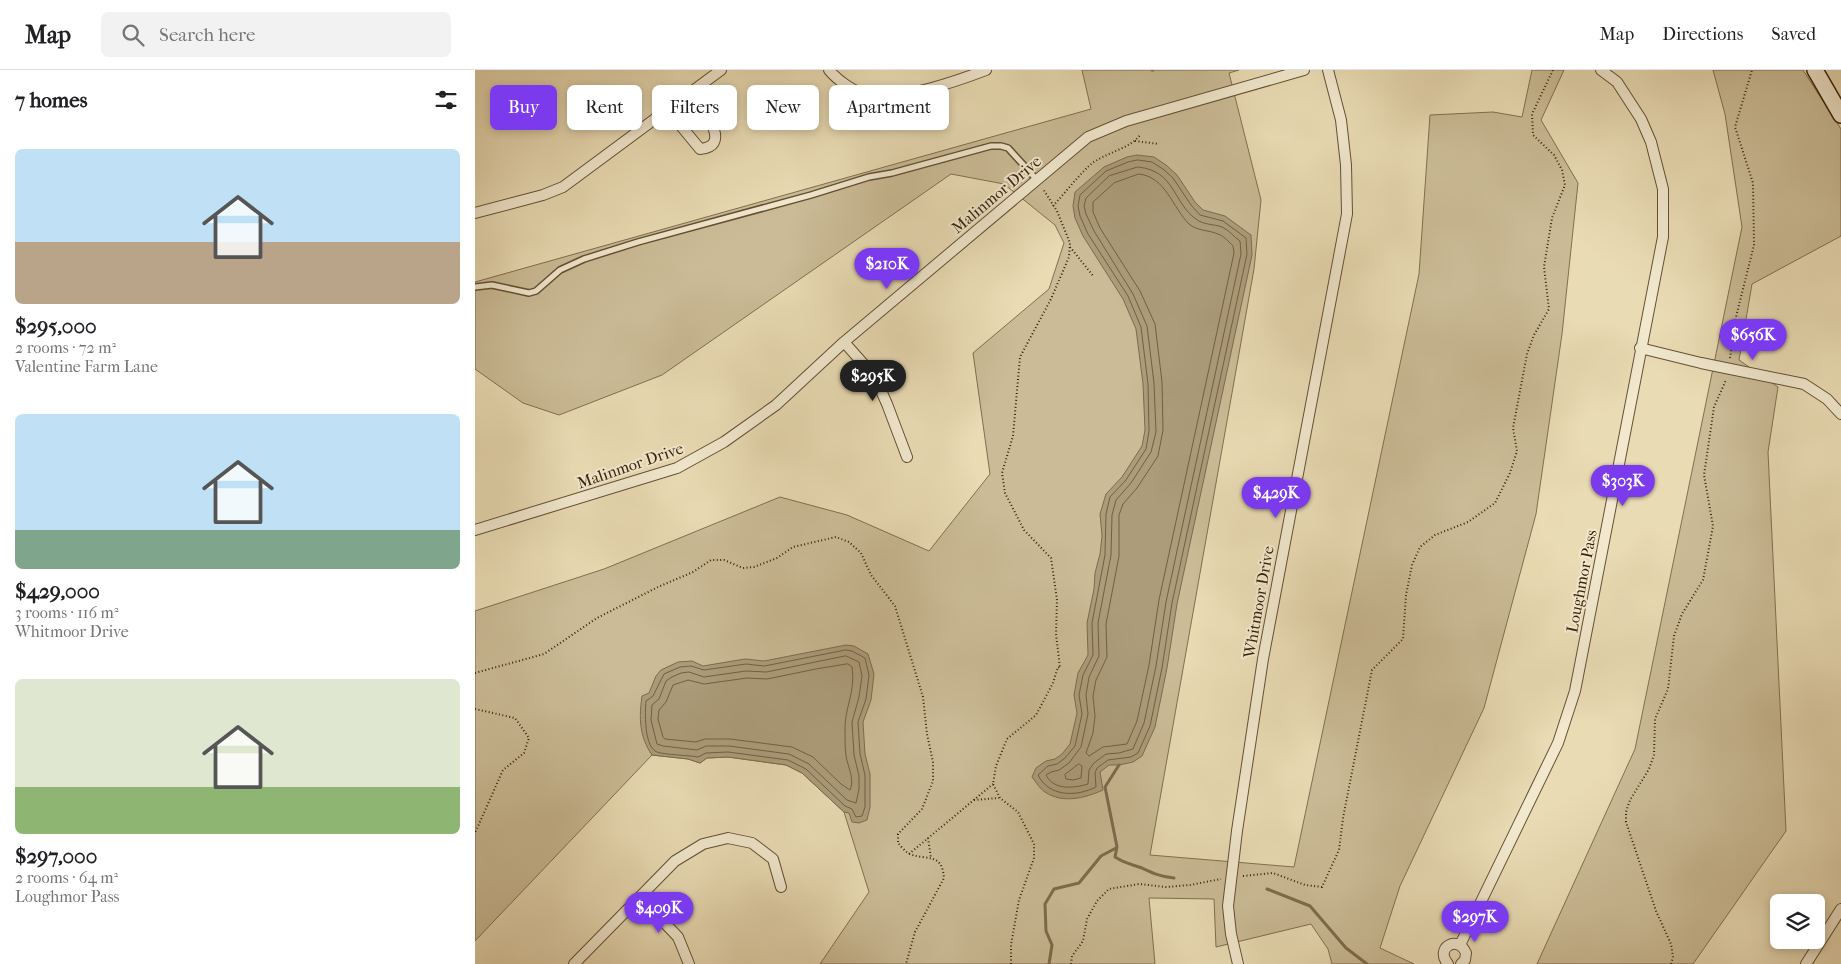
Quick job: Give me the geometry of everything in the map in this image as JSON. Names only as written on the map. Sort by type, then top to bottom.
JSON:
[{"type":"main road","points":[[1815,70],[1841,115]]},
{"type":"street","points":[[701,85],[721,70]]},
{"type":"street","points":[[829,70],[848,86],[866,95],[887,97],[913,93],[986,70]]},
{"type":"street","name":"Malinmor Drive","points":[[475,529],[677,468],[724,442],[776,405],[844,342],[1088,137],[1126,121],[1304,70]]},
{"type":"street","name":"Whitmoor Drive","points":[[1237,964],[1228,906],[1231,877],[1263,659],[1347,214],[1346,165],[1341,120],[1328,70]]},
{"type":"street","name":"Loughmor Pass","points":[[1460,945],[1559,743],[1575,691],[1663,237],[1663,189],[1651,142],[1641,119],[1617,82],[1601,70]]},
{"type":"street","points":[[475,213],[543,195],[563,187],[652,121]]},
{"type":"street","points":[[684,130],[700,149],[708,148],[714,144],[717,137],[714,130]]},
{"type":"street","points":[[844,342],[875,377],[907,457]]},
{"type":"street","points":[[1641,348],[1804,384],[1827,399],[1841,414]]},
{"type":"street","points":[[574,964],[675,861],[703,844],[728,838],[752,842],[773,859],[781,887]]},
{"type":"street","points":[[640,897],[678,937],[689,964]]},
{"type":"street","points":[[1806,964],[1841,909]]},
{"type":"street","name":"Loughmor Pass","points":[[1448,964],[1443,955],[1445,948],[1451,944],[1460,945],[1466,953],[1465,960],[1461,964]]},
{"type":"lane","points":[[475,287],[493,285],[529,293],[536,291],[560,270],[584,259],[638,242],[811,196],[869,177],[892,173],[991,146],[1008,148],[1037,180]]},
{"type":"path","points":[[1071,964],[1072,956],[1083,941],[1087,919],[1097,901],[1109,889],[1139,884],[1166,888],[1231,877],[1273,873],[1305,885],[1322,887],[1339,850],[1343,818],[1372,670],[1403,638],[1406,595],[1412,565],[1420,547],[1435,535],[1468,522],[1495,503],[1510,473],[1517,451],[1513,428],[1527,354],[1533,334],[1549,309],[1544,267],[1552,218],[1565,185],[1562,170],[1554,155],[1533,135],[1532,114],[1553,70]]},
{"type":"path","points":[[1671,964],[1673,957],[1671,944],[1656,912],[1626,822],[1626,812],[1654,755],[1655,719],[1668,689],[1675,636],[1682,614],[1703,580],[1713,526],[1705,475],[1714,407],[1725,383],[1729,368],[1737,317],[1754,245],[1753,182],[1735,127],[1752,70]]},
{"type":"path","points":[[1053,206],[1091,165],[1112,151],[1135,141],[1140,135]]},
{"type":"path","points":[[1135,141],[1159,144]]},
{"type":"path","points":[[1011,964],[1011,945],[1019,900],[1034,858],[1034,844],[1018,812],[1000,798],[993,784],[996,766],[1007,739],[1036,714],[1053,683],[1058,667],[1060,668],[1056,634],[1057,600],[1051,558],[1024,530],[1005,493],[1002,473],[1013,436],[1020,357],[1051,299],[1069,257],[1070,243],[1053,206],[1037,180]]},
{"type":"path","points":[[1070,247],[1093,277]]},
{"type":"path","points":[[475,673],[544,654],[597,618],[658,587],[693,572],[711,560],[724,560],[743,568],[754,567],[777,558],[793,547],[836,537],[849,542],[861,553],[871,576],[895,606],[923,697],[927,734],[933,762],[933,781],[922,809],[898,834],[898,843],[909,854],[937,861],[943,870],[944,878],[915,932],[906,964]]},
{"type":"path","points":[[475,709],[515,718],[529,738],[524,753],[503,770],[475,833]]},
{"type":"path","points":[[909,854],[993,784]]},
{"type":"path","points":[[974,800],[1000,798]]},
{"type":"path","points":[[927,838],[931,858]]},
{"type":"shaded area","points":[[1082,70],[1239,70],[1229,73],[1261,200],[1254,269],[1150,855],[1294,867],[1419,274],[1430,115],[1493,112],[1522,117],[1532,70],[1564,70],[1541,120],[1578,183],[1562,334],[1536,514],[1484,708],[1400,886],[1380,948],[1414,964],[1332,964],[1328,949],[1311,924],[1216,947],[1214,899],[1149,898],[1155,964],[820,964],[869,892],[844,812],[802,773],[786,765],[728,757],[707,758],[700,763],[688,759],[652,755],[475,941],[475,611],[604,569],[780,497],[847,515],[929,551],[990,474],[973,353],[1049,289],[1064,243],[1055,225],[1004,184],[951,174],[662,375],[559,415],[523,403],[475,369],[475,282],[1091,109]]},
{"type":"shaded area","points":[[1713,70],[1803,70],[1841,129],[1841,236],[1752,284],[1739,360],[1778,387],[1768,452],[1786,831],[1693,964],[1537,964],[1635,749],[1742,227],[1725,114]]},
{"type":"water","points":[[1137,155],[1154,157],[1166,165],[1177,175],[1195,202],[1203,210],[1225,216],[1251,235],[1252,255],[1177,604],[1155,727],[1142,756],[1133,762],[1109,765],[1100,772],[1103,790],[1074,799],[1067,799],[1052,796],[1045,792],[1032,777],[1036,768],[1046,761],[1055,759],[1070,744],[1077,713],[1074,695],[1078,673],[1088,655],[1087,623],[1102,536],[1100,514],[1106,494],[1122,477],[1142,446],[1145,430],[1143,384],[1136,329],[1123,299],[1083,236],[1075,218],[1073,206],[1075,192],[1104,167],[1127,157]]},
{"type":"water","points":[[846,645],[854,646],[868,654],[874,674],[871,700],[863,722],[865,754],[870,774],[870,807],[867,820],[859,823],[852,822],[849,813],[844,812],[802,773],[786,765],[728,757],[707,758],[700,763],[688,759],[652,755],[648,748],[641,727],[642,696],[649,693],[656,676],[661,670],[678,662],[692,661],[703,666],[745,659],[764,661]]},
{"type":"waterway","points":[[1119,765],[1105,787],[1117,847],[1115,857],[1125,863],[1174,878]]},
{"type":"waterway","points":[[1049,964],[1052,945],[1046,931],[1045,904],[1054,889],[1079,883],[1101,856],[1116,848]]},
{"type":"waterway","points":[[1267,889],[1310,906],[1346,948],[1367,964]]}]
